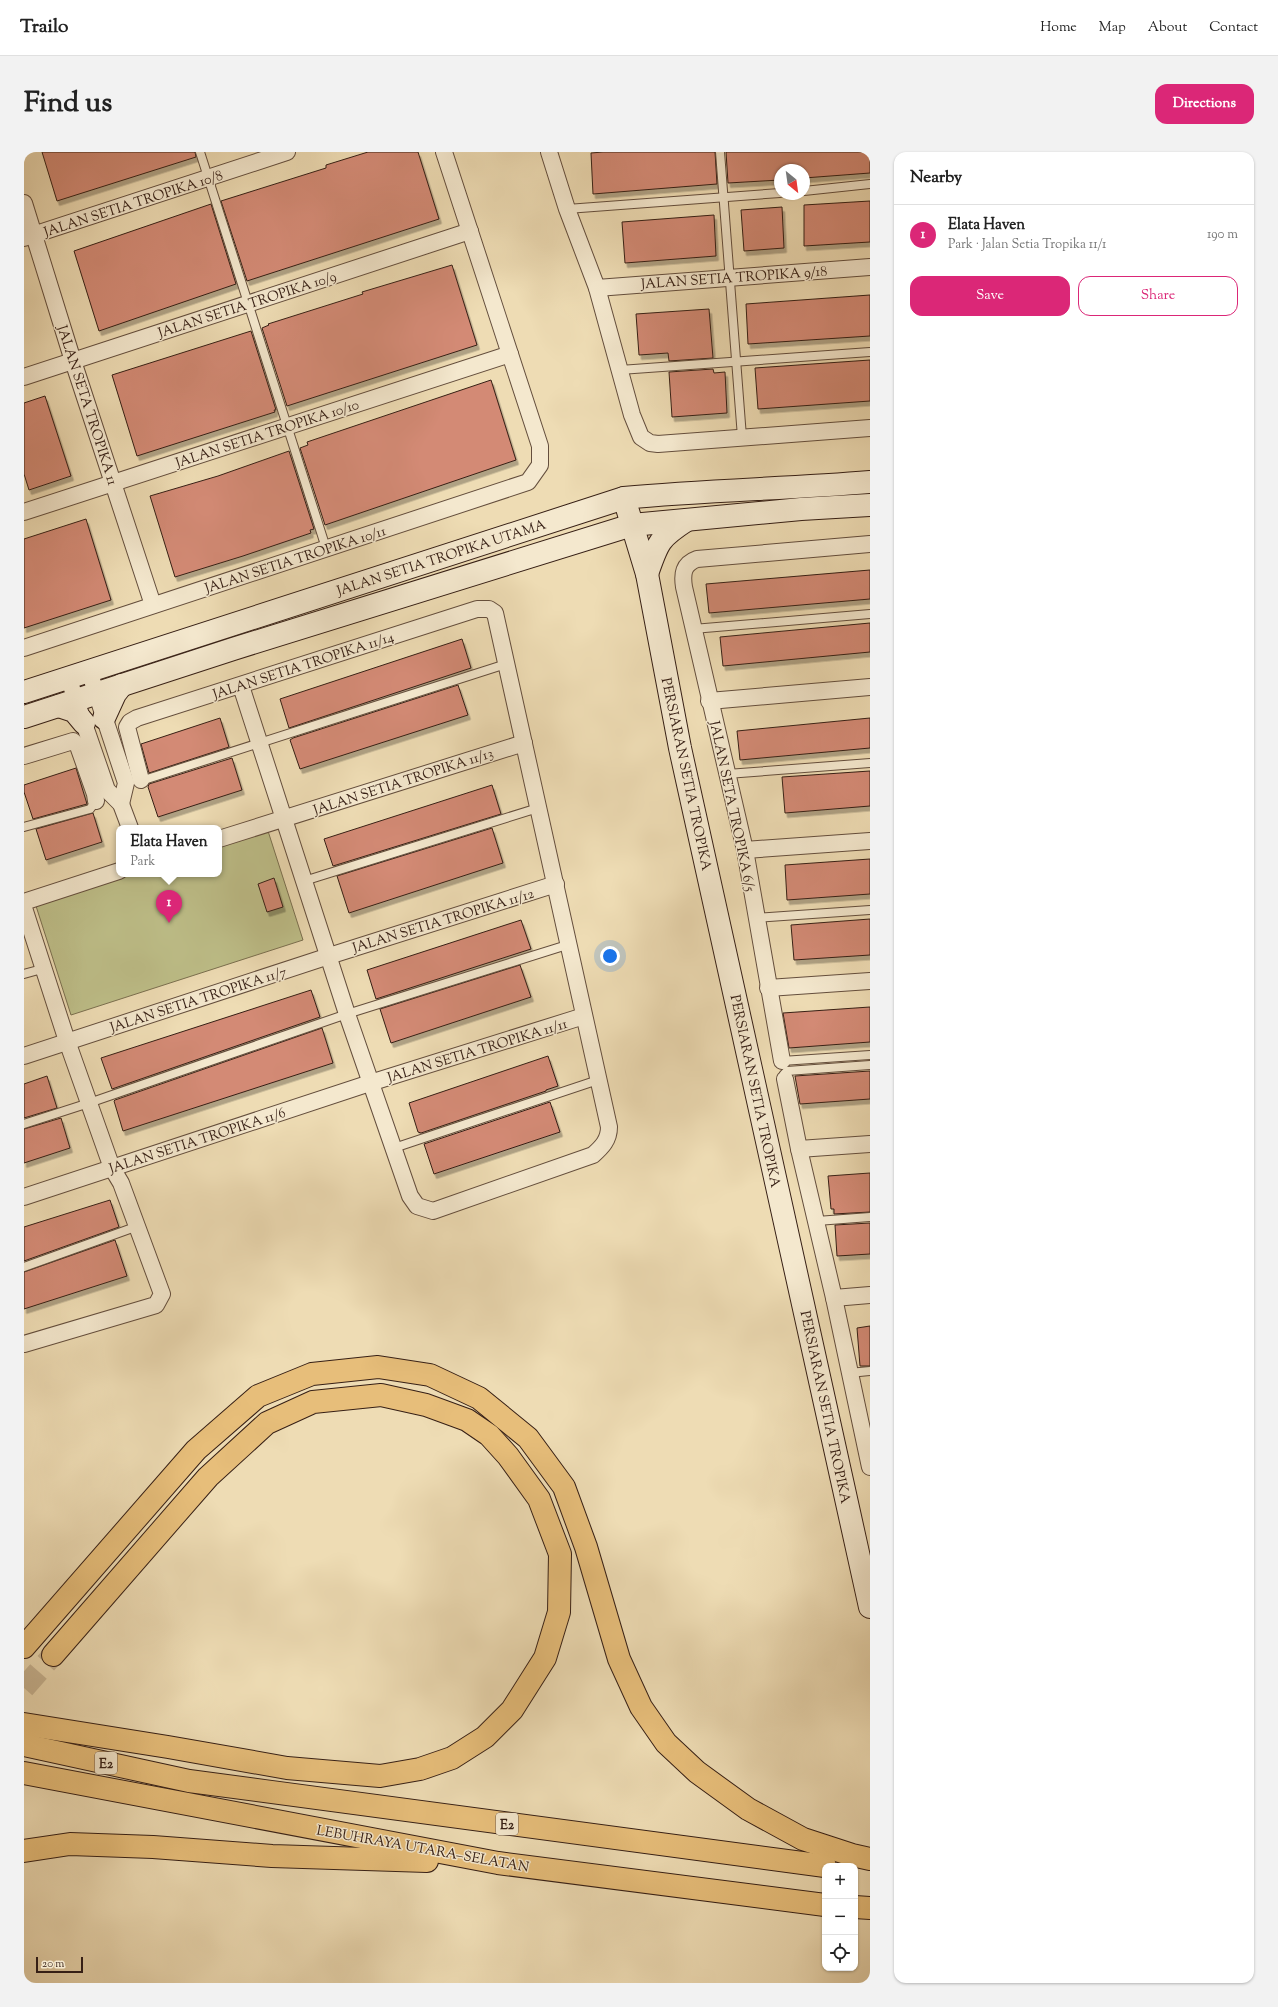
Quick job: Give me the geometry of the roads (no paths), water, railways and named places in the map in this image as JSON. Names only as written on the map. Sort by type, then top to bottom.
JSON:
[{"type":"highway","points":[[24,1647],[196,1450],[258,1396],[312,1374],[378,1367],[430,1375],[479,1398],[528,1438],[564,1487],[586,1547],[619,1659],[641,1707],[666,1742],[697,1772],[748,1809],[803,1838],[852,1855],[870,1859]]},
{"type":"highway","points":[[24,1724],[168,1746],[287,1768],[380,1776],[420,1769],[452,1758],[485,1737],[512,1710],[545,1658],[559,1612],[560,1554],[539,1499],[504,1450],[490,1435],[467,1420],[426,1405],[381,1395],[313,1402],[267,1423],[208,1478],[53,1655]]},
{"type":"highway","name":"E2","points":[[24,1745],[188,1781],[822,1866]]},
{"type":"highway","name":"LEBUHRAYA UTARA–SELATAN","points":[[24,1773],[498,1863],[822,1904]]},
{"type":"highway","points":[[24,1851],[70,1844],[153,1847],[272,1856],[498,1863]]},
{"type":"highway","points":[[858,1870],[870,1872]]},
{"type":"highway","points":[[858,1907],[870,1908]]},
{"type":"main road","name":"JALAN SETIA TROPIKA UTAMA","points":[[24,692],[88,670],[624,498],[673,493],[800,488],[870,482]]},
{"type":"main road","name":"PERSIARAN SETIA TROPIKA","points":[[624,498],[647,574],[680,748],[870,1607]]},
{"type":"main road","name":"JALAN SETIA TROPIKA UTAMA","points":[[24,717],[632,525],[870,505]]},
{"type":"main road","points":[[647,574],[655,552],[666,533],[687,520]]},
{"type":"main road","points":[[68,703],[87,728],[113,698],[122,685]]},
{"type":"street","name":"JALAN SETIA TROPIKA 10/8","points":[[29,237],[287,152]]},
{"type":"street","name":"JALAN SETIA TROPIKA 10/11","points":[[24,648],[528,482],[540,465],[540,446],[444,152]]},
{"type":"street","points":[[549,152],[567,208],[598,288],[632,415],[640,437],[650,443],[658,444],[870,428]]},
{"type":"street","name":"JALAN SETA TROPIKA 11","points":[[24,203],[29,237],[73,361],[153,605]]},
{"type":"street","name":"JALAN SETIA TROPIKA 10/9","points":[[24,377],[470,231]]},
{"type":"street","name":"JALAN SETIA TROPIKA 9/18","points":[[598,288],[870,267]]},
{"type":"street","name":"JALAN SETIA TROPIKA 10/10","points":[[24,512],[510,354]]},
{"type":"street","name":"JALAN SETA TROPIKA 6/5","points":[[782,1061],[745,850],[709,701],[682,579],[684,569],[689,562],[697,559],[870,544]]},
{"type":"street","name":"JALAN SETIA TROPIKA 11/14","points":[[141,780],[127,727],[130,722],[477,609],[489,608],[495,613],[506,664]]},
{"type":"street","points":[[241,686],[347,1014],[410,1196],[417,1206],[433,1211],[592,1154],[603,1146],[609,1133],[567,945],[556,884],[506,664]]},
{"type":"street","points":[[88,670],[96,694],[87,728],[78,746],[95,794],[96,802]]},
{"type":"street","points":[[68,677],[68,703]]},
{"type":"street","points":[[709,701],[870,687]]},
{"type":"street","points":[[87,728],[116,754],[126,783],[121,804]]},
{"type":"street","points":[[24,756],[87,728]]},
{"type":"street","points":[[87,728],[107,790],[121,804],[129,825]]},
{"type":"street","name":"JALAN SETIA TROPIKA 11/13","points":[[222,838],[524,743]]},
{"type":"street","points":[[97,761],[116,754]]},
{"type":"street","points":[[745,850],[870,841]]},
{"type":"street","points":[[24,902],[116,872]]},
{"type":"street","name":"JALAN SETIA TROPIKA 11/12","points":[[329,956],[556,884]]},
{"type":"street","points":[[24,908],[67,1042],[112,1168],[121,1183],[162,1294],[156,1305],[24,1344]]},
{"type":"street","name":"JALAN SETIA TROPIKA 11/7","points":[[24,1056],[329,956]]},
{"type":"street","points":[[768,988],[870,981]]},
{"type":"street","name":"JALAN SETIA TROPIKA 11/11","points":[[370,1083],[584,1016]]},
{"type":"street","points":[[785,1079],[799,1149],[817,1221],[869,1458]]},
{"type":"street","name":"JALAN SETIA TROPIKA 11/6","points":[[24,1197],[370,1083]]},
{"type":"street","points":[[799,1149],[870,1144]]},
{"type":"street","points":[[834,1298],[870,1295]]},
{"type":"lane","points":[[200,152],[289,426],[326,548]]},
{"type":"lane","points":[[720,152],[742,437]]},
{"type":"lane","points":[[810,190],[870,184]]},
{"type":"lane","points":[[567,208],[774,194]]},
{"type":"lane","points":[[620,370],[870,352]]},
{"type":"lane","points":[[693,629],[870,614]]},
{"type":"lane","points":[[141,780],[506,664]]},
{"type":"lane","points":[[727,774],[870,763]]},
{"type":"lane","points":[[24,827],[90,809],[96,802]]},
{"type":"lane","points":[[304,881],[538,808]]},
{"type":"lane","points":[[756,918],[870,910]]},
{"type":"lane","points":[[24,1124],[347,1014],[567,945]]},
{"type":"lane","points":[[24,974],[42,968]]},
{"type":"lane","points":[[782,1061],[870,1055]]},
{"type":"lane","points":[[785,1079],[784,1074],[787,1071],[870,1065]]},
{"type":"lane","points":[[394,1148],[598,1080]]},
{"type":"lane","points":[[817,1221],[870,1217]]},
{"type":"lane","points":[[24,1267],[138,1226]]},
{"type":"lane","points":[[850,1373],[870,1371]]},
{"type":"tunnel","points":[[24,1688],[53,1655]]},
{"type":"place","name":"Elata Haven","points":[[169,923]]}]
